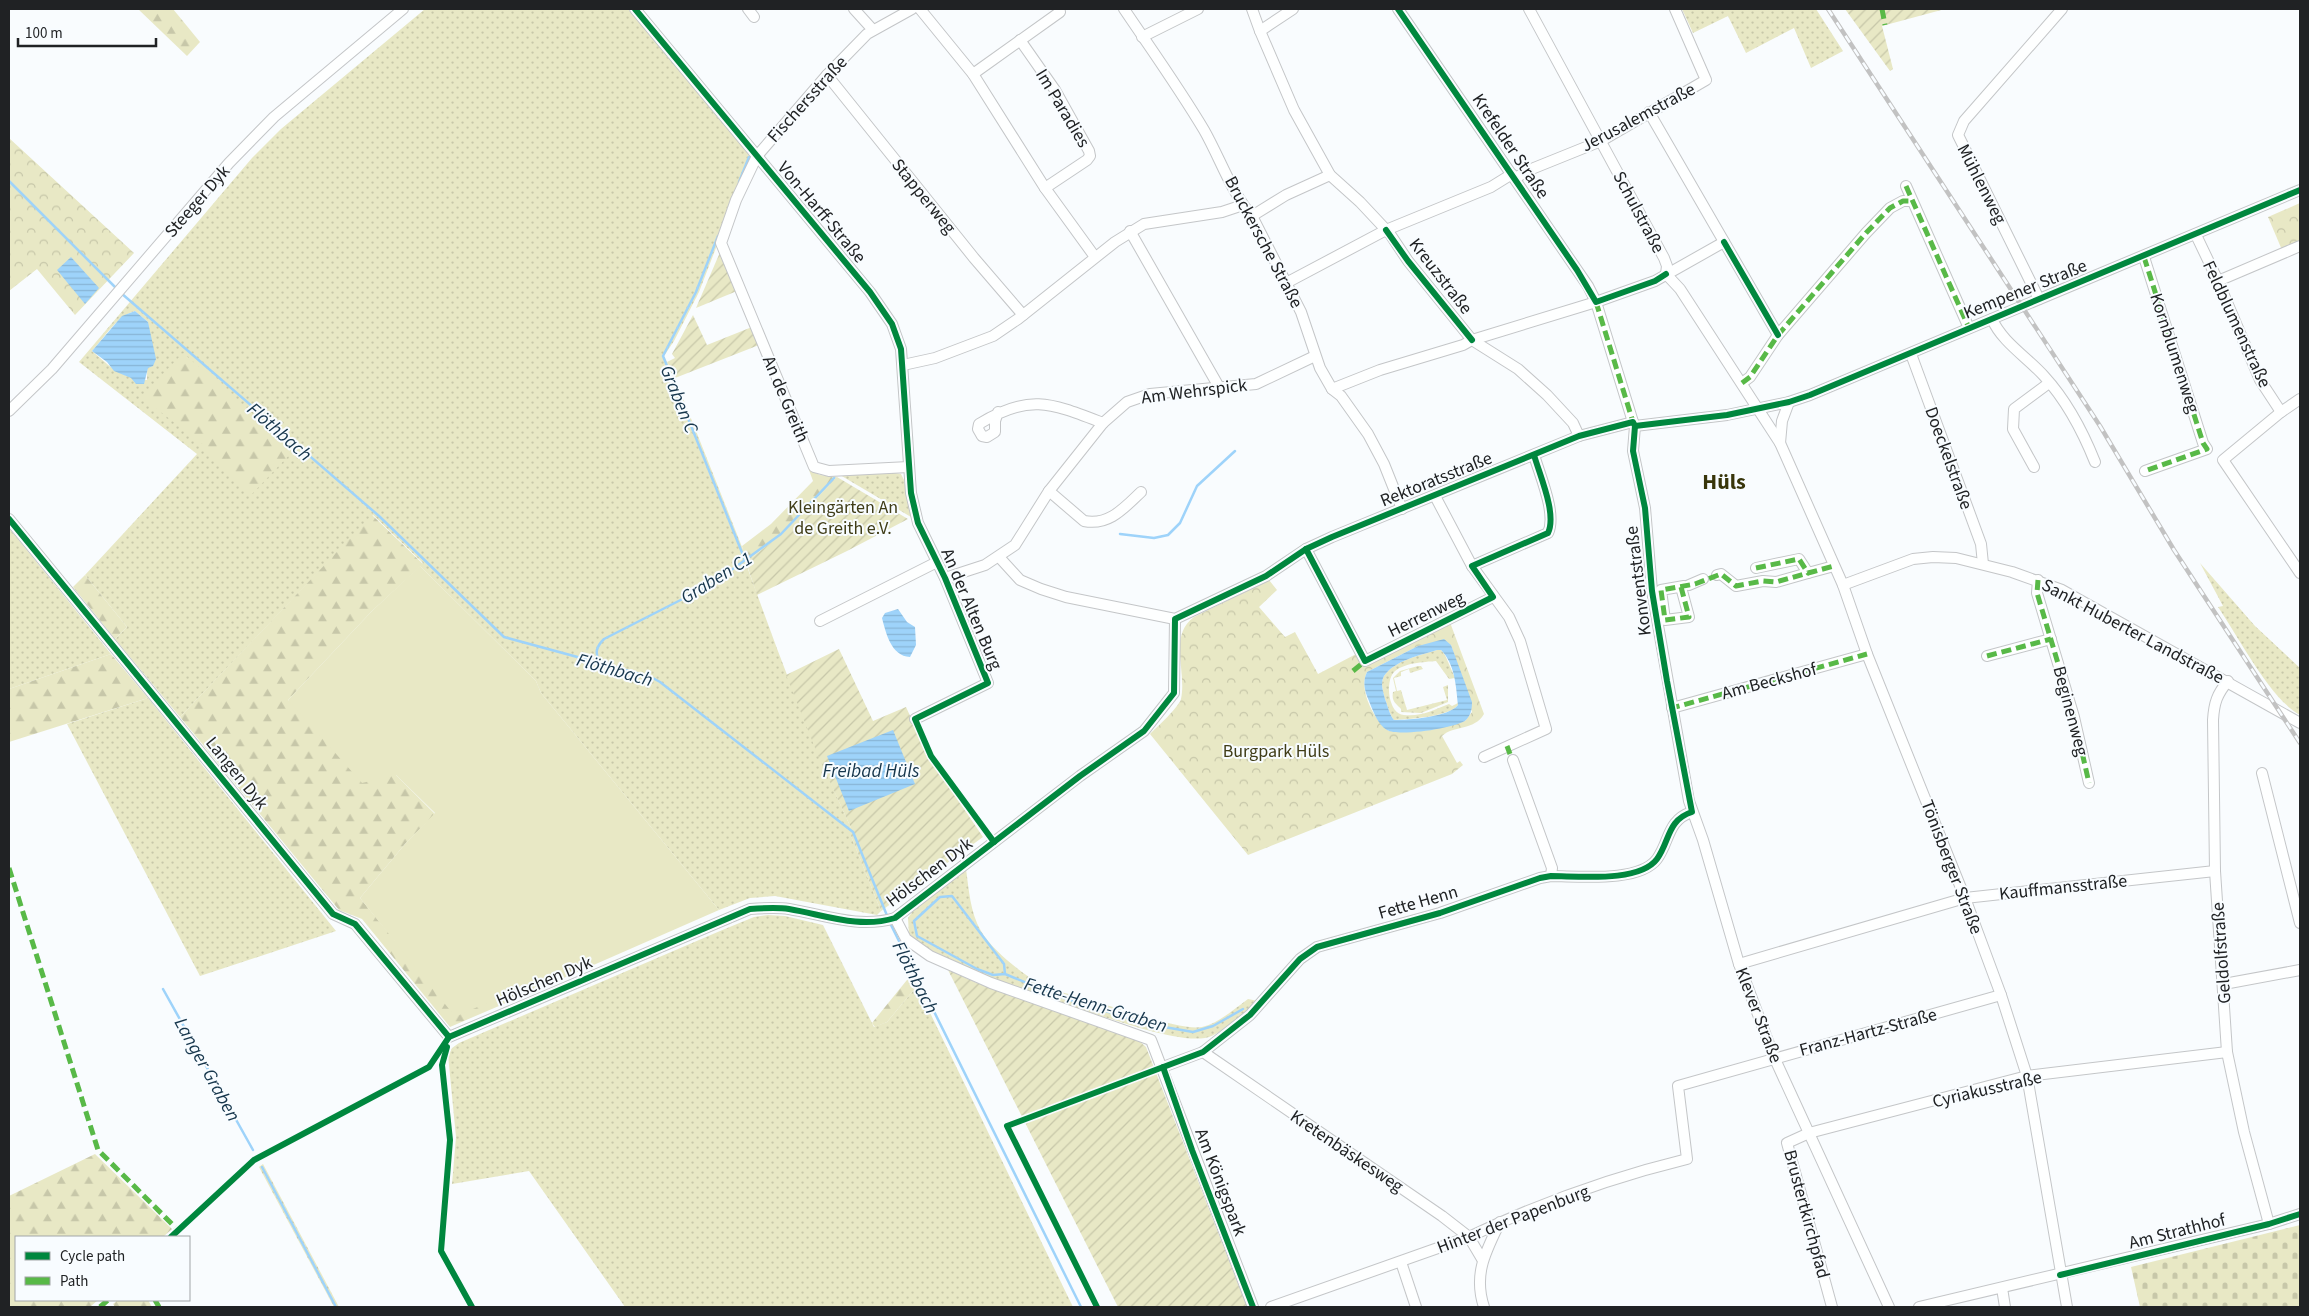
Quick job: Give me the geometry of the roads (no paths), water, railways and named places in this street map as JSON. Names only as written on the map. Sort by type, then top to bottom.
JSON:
[{"type":"street","name":"Steeger Dyk","points":[[9,411],[52,369],[229,163],[274,117],[403,9]]},
{"type":"street","name":"Von-Harff-Straße","points":[[635,9],[870,292],[892,324],[898,337],[902,365],[909,467]]},
{"type":"street","points":[[854,9],[873,30]]},
{"type":"street","name":"Fischersstraße","points":[[721,243],[736,200],[757,156],[826,75],[873,30],[912,9]]},
{"type":"street","points":[[920,9],[973,74],[1045,188],[1095,257]]},
{"type":"street","name":"Bruckersche Straße","points":[[1124,9],[1176,84],[1205,131],[1243,205],[1252,216],[1288,282],[1307,327],[1315,356],[1332,389],[1341,396],[1368,434],[1384,464],[1402,508]]},
{"type":"street","points":[[1142,37],[1198,9]]},
{"type":"street","name":"Kreuzstraße","points":[[1252,9],[1294,110],[1330,175],[1360,202],[1386,230],[1413,267],[1472,340],[1518,368],[1573,423],[1579,436]]},
{"type":"street","points":[[1260,31],[1293,9]]},
{"type":"street","name":"Krefelder Straße","points":[[1398,9],[1583,278],[1596,302],[1634,424]]},
{"type":"street","name":"Schulstraße","points":[[1529,9],[1664,258],[1667,266],[1666,274],[1680,289],[1759,407]]},
{"type":"street","name":"Jerusalemstraße","points":[[1288,282],[1386,230],[1600,141],[1706,80],[1675,9]]},
{"type":"street","name":"Mühlenweg","points":[[2039,299],[1958,135],[1964,121],[2062,9]]},
{"type":"street","points":[[973,74],[1060,12]]},
{"type":"street","name":"Im Paradies","points":[[1020,40],[1055,90],[1090,156],[1087,160],[1045,188]]},
{"type":"street","name":"Stapperweg","points":[[826,75],[974,258],[1023,315]]},
{"type":"street","points":[[1649,112],[1778,335]]},
{"type":"street","points":[[1252,216],[1286,195],[1330,175]]},
{"type":"street","points":[[1906,186],[1969,328]]},
{"type":"street","name":"Kempener Straße","points":[[1634,424],[1727,415],[1789,402],[1911,354],[2300,190]]},
{"type":"street","points":[[1742,383],[1750,377],[1778,335],[1890,208],[1903,201],[1912,201]]},
{"type":"street","points":[[902,365],[930,360],[993,336],[1023,315],[1095,257],[1144,224],[1222,212],[1243,205]]},
{"type":"street","points":[[1130,232],[1219,387]]},
{"type":"street","name":"Feldblumenstraße","points":[[2196,235],[2218,281],[2260,380],[2281,412]]},
{"type":"street","points":[[1332,389],[1365,375],[1596,302],[1655,281],[1724,242]]},
{"type":"street","name":"An de Greith","points":[[721,243],[814,467],[829,471],[909,467]]},
{"type":"street","points":[[2218,281],[2300,246]]},
{"type":"street","name":"Kornblumenweg","points":[[2144,257],[2203,443],[2207,449],[2145,471]]},
{"type":"street","name":"Kempener Straße","points":[[1992,319],[2001,334],[2049,383],[2067,408],[2094,462]]},
{"type":"street","name":"Doeckelstraße","points":[[1911,354],[1981,544],[1983,564]]},
{"type":"street","name":"Am Wehrspick","points":[[945,578],[999,558],[1015,546],[1049,491],[1103,423],[1114,411],[1139,396],[1256,384],[1315,356]]},
{"type":"street","points":[[2034,467],[2014,430],[2014,408],[2049,383]]},
{"type":"street","points":[[2300,399],[2281,412],[2223,460],[2300,573]]},
{"type":"street","points":[[1780,443],[1782,421],[1789,402]]},
{"type":"street","points":[[998,412],[1015,406],[1046,404],[1062,407],[1103,423]]},
{"type":"street","name":"Tönisberger Straße","points":[[1759,407],[1780,443],[1843,585],[1867,654],[1965,898],[2001,995],[2027,1076],[2067,1307]]},
{"type":"street","name":"Rektoratsstraße","points":[[1175,619],[1266,576],[1306,549],[1402,508],[1579,436],[1634,424]]},
{"type":"street","name":"Konventstraße","points":[[1634,424],[1633,451],[1645,508],[1672,708]]},
{"type":"street","points":[[1472,566],[1548,533],[1552,524],[1550,510],[1534,455]]},
{"type":"street","name":"An der Alten Burg","points":[[909,467],[911,493],[918,523],[945,578],[988,683],[915,720]]},
{"type":"street","points":[[1049,491],[1084,521],[1090,522],[1110,519],[1117,515],[1141,492]]},
{"type":"street","name":"Herrenweg","points":[[1435,496],[1472,566],[1509,617],[1520,641],[1546,729],[1484,757]]},
{"type":"street","name":"Langen Dyk","points":[[9,519],[334,914],[355,924],[449,1037]]},
{"type":"street","name":"Herrenweg","points":[[1306,549],[1365,661],[1493,597]]},
{"type":"street","name":"Sankt Huberter Landstraße","points":[[1843,585],[1883,569],[1920,558],[1933,557],[1956,558],[2038,580],[2062,590],[2228,681],[2300,723]]},
{"type":"street","points":[[999,558],[1020,580],[1066,597],[1175,619]]},
{"type":"street","points":[[1756,568],[1799,558],[1808,573]]},
{"type":"street","name":"An der Alten Burg","points":[[820,621],[937,562]]},
{"type":"street","points":[[1717,575],[1721,574],[1736,586],[1763,581],[1776,582],[1834,566]]},
{"type":"street","points":[[1656,591],[1685,586],[1703,579]]},
{"type":"street","name":"Beginenweg","points":[[2038,580],[2037,592],[2074,717],[2089,783]]},
{"type":"street","points":[[1661,620],[1689,617],[1685,586]]},
{"type":"street","name":"Hölschen Dyk","points":[[449,1037],[750,908],[787,908],[841,921],[883,922],[896,918],[1080,776],[1144,730],[1174,693],[1175,619]]},
{"type":"street","points":[[1987,656],[2051,639]]},
{"type":"street","name":"Am Beckshof","points":[[1672,708],[1867,654]]},
{"type":"street","name":"Geldolfstraße","points":[[2228,681],[2217,695],[2214,706],[2215,871],[2224,984],[2227,1052],[2244,1132],[2269,1224]]},
{"type":"street","name":"Klever Straße","points":[[1672,708],[1692,812],[1703,840],[1739,964],[1774,1057],[1889,1307]]},
{"type":"street","points":[[1513,760],[1552,868],[1551,876]]},
{"type":"street","points":[[2262,773],[2300,923]]},
{"type":"street","name":"Fette Henn","points":[[1164,1067],[1203,1052],[1250,1015],[1300,959],[1317,947],[1440,913],[1551,876],[1622,876],[1651,865],[1657,859],[1680,817],[1692,812]]},
{"type":"street","name":"Kauffmansstraße","points":[[1739,964],[1965,898],[2215,871]]},
{"type":"street","name":"Am Königspark","points":[[896,918],[906,939],[930,956],[991,983],[1152,1040],[1164,1067],[1192,1150],[1253,1307]]},
{"type":"street","points":[[2224,984],[2300,970]]},
{"type":"street","name":"Franz-Hartz-Straße","points":[[1678,1086],[1774,1057],[2001,995]]},
{"type":"street","name":"Kretenbäskesweg","points":[[1203,1052],[1469,1237],[1482,1258]]},
{"type":"street","name":"Cyriakusstraße","points":[[1809,1133],[2027,1076],[2227,1052]]},
{"type":"street","name":"Hinter der Papenburg","points":[[1271,1307],[1469,1237],[1500,1222],[1619,1179],[1687,1159],[1678,1086]]},
{"type":"street","name":"Brustertkirchpfad","points":[[1809,1133],[1787,1143],[1832,1307]]},
{"type":"street","name":"Am Strathhof","points":[[1918,1307],[2060,1275],[2269,1224],[2300,1214]]},
{"type":"street","points":[[1484,1307],[1480,1296],[1482,1258],[1500,1222]]},
{"type":"street","points":[[1401,1262],[1416,1307]]},
{"type":"street","points":[[2002,1288],[2005,1307]]},
{"type":"water","points":[[71,257],[99,288],[85,304],[57,270]]},
{"type":"water","points":[[135,311],[148,322],[156,359],[153,366],[148,368],[144,384],[136,384],[131,378],[114,371],[107,362],[92,351],[122,316]]},
{"type":"water","points":[[898,609],[907,622],[915,627],[916,645],[910,657],[898,653],[890,643],[882,618],[885,613]]},
{"type":"water","points":[[1444,639],[1451,645],[1472,702],[1470,714],[1466,720],[1460,723],[1440,729],[1403,733],[1393,732],[1384,728],[1374,713],[1365,687],[1365,676],[1367,672],[1418,646]],"holes":[[[1441,650],[1452,669],[1458,705],[1438,715],[1394,720],[1385,699],[1382,681],[1384,676],[1401,662]]]},
{"type":"water","name":"Freibad Hüls","points":[[893,730],[915,784],[849,811],[827,756]]},
{"type":"waterway","name":"Graben C","points":[[739,182],[749,157]]},
{"type":"waterway","name":"Flöthbach","points":[[9,181],[117,289]]},
{"type":"waterway","name":"Graben C","points":[[718,236],[696,292],[663,356],[745,560]]},
{"type":"waterway","name":"Flöthbach","points":[[121,293],[379,516],[504,637],[651,677],[660,682],[853,832],[888,918]]},
{"type":"waterway","points":[[1120,534],[1154,538],[1168,535],[1180,523],[1197,486],[1235,451]]},
{"type":"waterway","name":"Graben C1","points":[[599,663],[597,650],[604,639],[712,584],[781,534],[834,478]]},
{"type":"waterway","name":"Fette-Henn-Graben","points":[[1005,974],[1004,964],[952,896],[940,897],[914,921],[917,936],[977,969],[993,975],[1005,974],[1064,998],[1147,1024],[1193,1032],[1213,1026],[1243,1009]]},
{"type":"waterway","name":"Flöthbach","points":[[890,923],[1081,1307]]},
{"type":"waterway","name":"Langer Graben","points":[[163,989],[253,1150]]},
{"type":"waterway","name":"Langer Graben","points":[[262,1167],[336,1307]]},
{"type":"railway","points":[[1828,9],[2100,426],[2174,550],[2300,743]]},
{"type":"district","name":"Hüls","points":[[1724,481]]},
{"type":"park label","name":"Kleingärten An de Greith e.V.","points":[[843,517]]},
{"type":"park label","name":"Burgpark Hüls","points":[[1276,751]]}]
